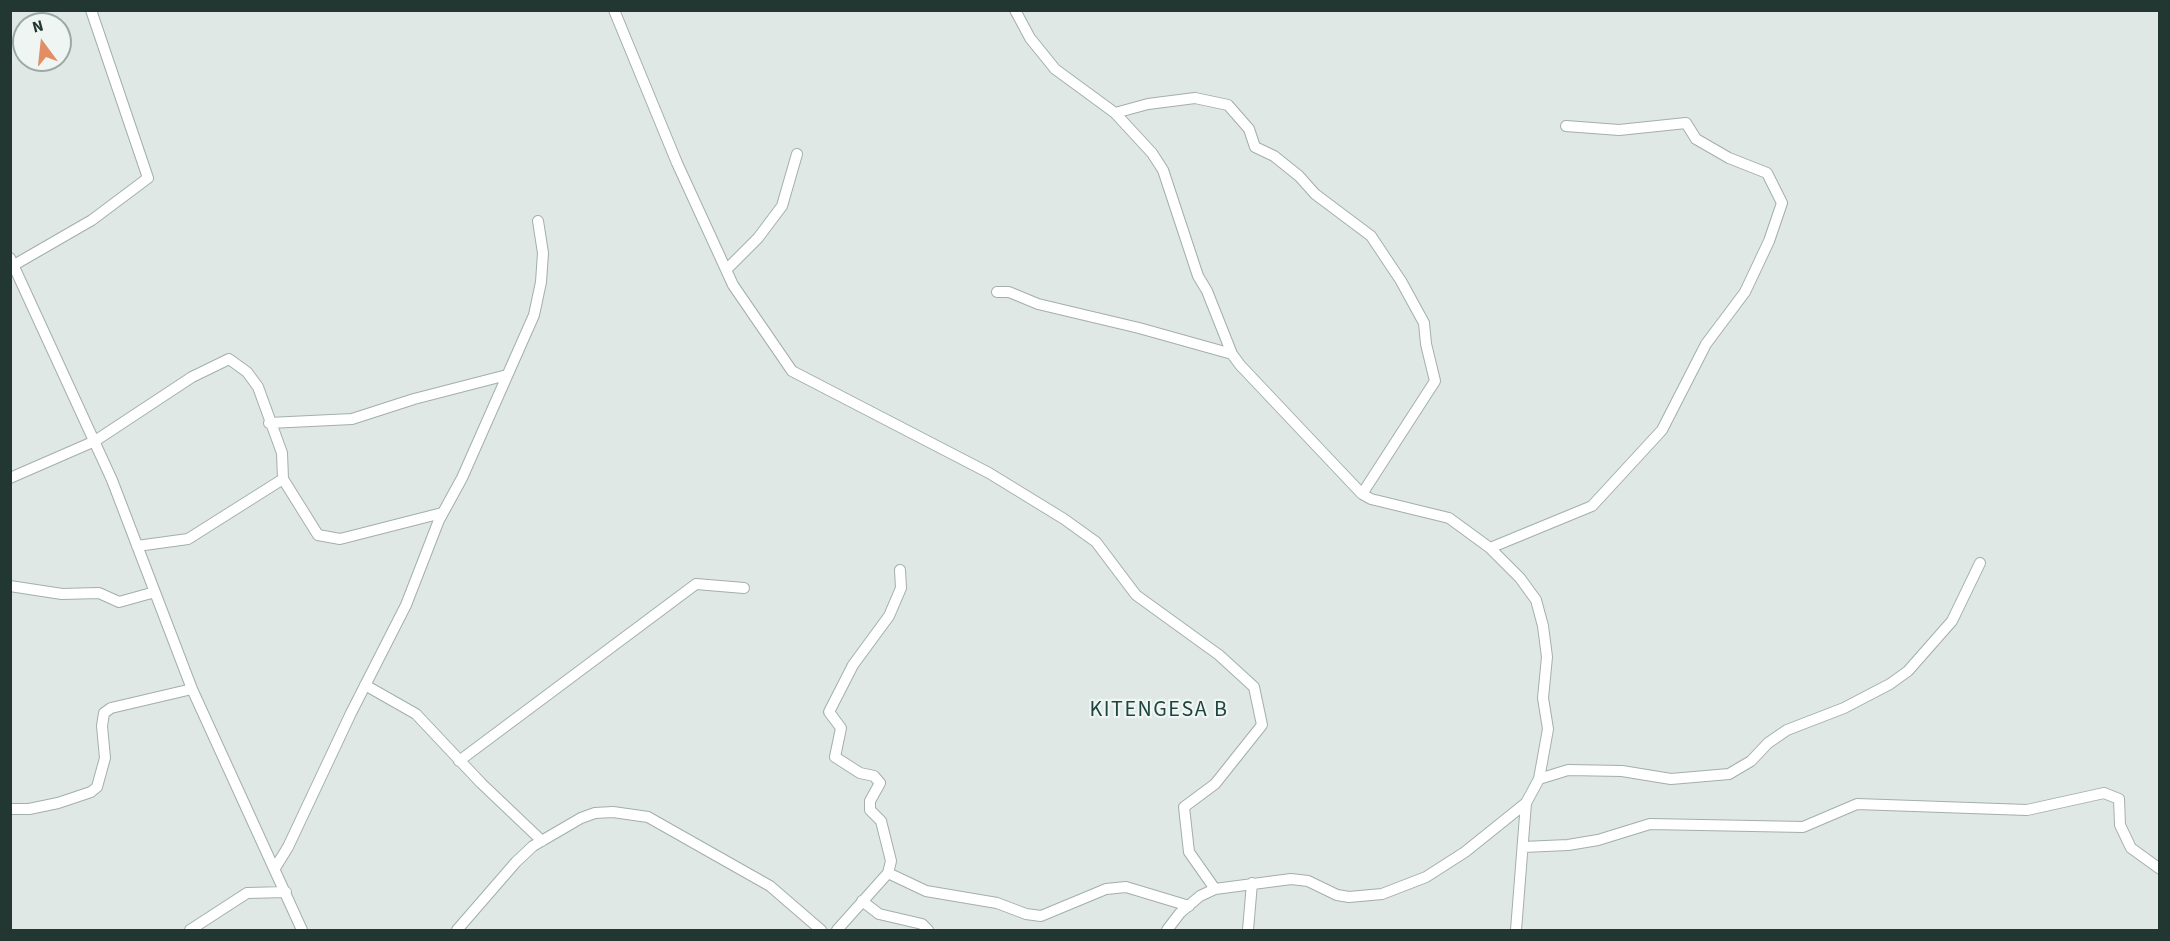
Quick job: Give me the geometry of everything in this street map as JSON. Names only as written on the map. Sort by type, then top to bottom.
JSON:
[{"type":"street","points":[[91,10],[148,178],[92,220],[12,262],[95,441],[192,689],[302,930]]},
{"type":"street","points":[[614,10],[677,163],[733,285],[792,371],[988,473],[1064,519],[1096,542],[1136,595],[1219,655],[1254,687],[1262,725],[1215,784],[1184,807],[1189,852],[1215,889]]},
{"type":"street","points":[[1015,10],[1030,38],[1055,69],[1115,113],[1152,153],[1163,170],[1198,276],[1215,308],[1233,354],[1263,392],[1362,494],[1371,499],[1449,518],[1490,548],[1520,578],[1541,612],[1547,657],[1543,698],[1548,729],[1539,779],[1526,802],[1446,865],[1400,889],[1382,894],[1349,897],[1337,895],[1308,880],[1291,879],[1215,889],[1189,906],[1167,930]]},
{"type":"street","points":[[1115,113],[1148,104],[1195,98],[1228,105],[1249,129],[1255,147],[1274,156],[1299,176],[1315,194],[1371,236],[1395,273],[1424,323],[1434,381],[1362,494]]},
{"type":"street","points":[[1490,548],[1592,506],[1662,430],[1706,344],[1745,292],[1769,241],[1782,203],[1767,173],[1729,158],[1696,139],[1686,123],[1619,130],[1566,126]]},
{"type":"street","points":[[726,270],[758,238],[783,206],[797,154]]},
{"type":"street","points":[[275,868],[288,847],[406,605],[442,513],[462,478],[534,315],[542,282],[543,253],[538,221]]},
{"type":"street","points":[[997,292],[1010,292],[1038,304],[1139,328],[1233,354]]},
{"type":"street","points":[[10,478],[95,441],[192,377],[229,359],[247,372],[258,387],[269,423],[282,453],[284,479],[318,536],[340,538],[442,513]]},
{"type":"street","points":[[269,423],[352,419],[414,399],[507,375]]},
{"type":"street","points":[[137,546],[188,539],[284,479]]},
{"type":"street","points":[[1539,779],[1568,770],[1622,771],[1671,779],[1729,774],[1751,761],[1768,743],[1787,730],[1844,708],[1890,684],[1908,671],[1952,621],[1980,563]]},
{"type":"street","points":[[837,930],[888,873],[891,861],[881,821],[870,810],[870,801],[880,783],[874,776],[860,773],[835,757],[841,728],[829,711],[858,657],[889,616],[901,588],[900,570]]},
{"type":"street","points":[[459,761],[696,584],[744,588]]},
{"type":"street","points":[[10,586],[62,594],[99,593],[119,602],[155,592]]},
{"type":"street","points":[[365,685],[416,714],[459,761],[542,841]]},
{"type":"street","points":[[10,809],[29,809],[58,803],[91,792],[97,787],[105,758],[102,726],[104,713],[111,708],[192,689]]},
{"type":"street","points":[[1523,847],[1568,845],[1598,840],[1650,824],[1803,827],[1857,804],[2027,810],[2104,793],[2119,799],[2120,825],[2131,848],[2160,869]]},
{"type":"street","points":[[1516,930],[1526,802]]},
{"type":"street","points":[[457,930],[516,862],[542,841],[595,813],[648,817],[770,886],[821,930]]},
{"type":"street","points":[[888,873],[926,891],[998,903],[1026,914],[1041,916],[1106,889],[1126,887],[1189,906]]},
{"type":"street","points":[[1248,930],[1252,883]]},
{"type":"street","points":[[190,930],[247,893],[286,892]]},
{"type":"street","points":[[862,901],[879,914],[922,924],[928,930]]},
{"type":"district","name":"KITENGESA B","points":[[1159,711]]}]
